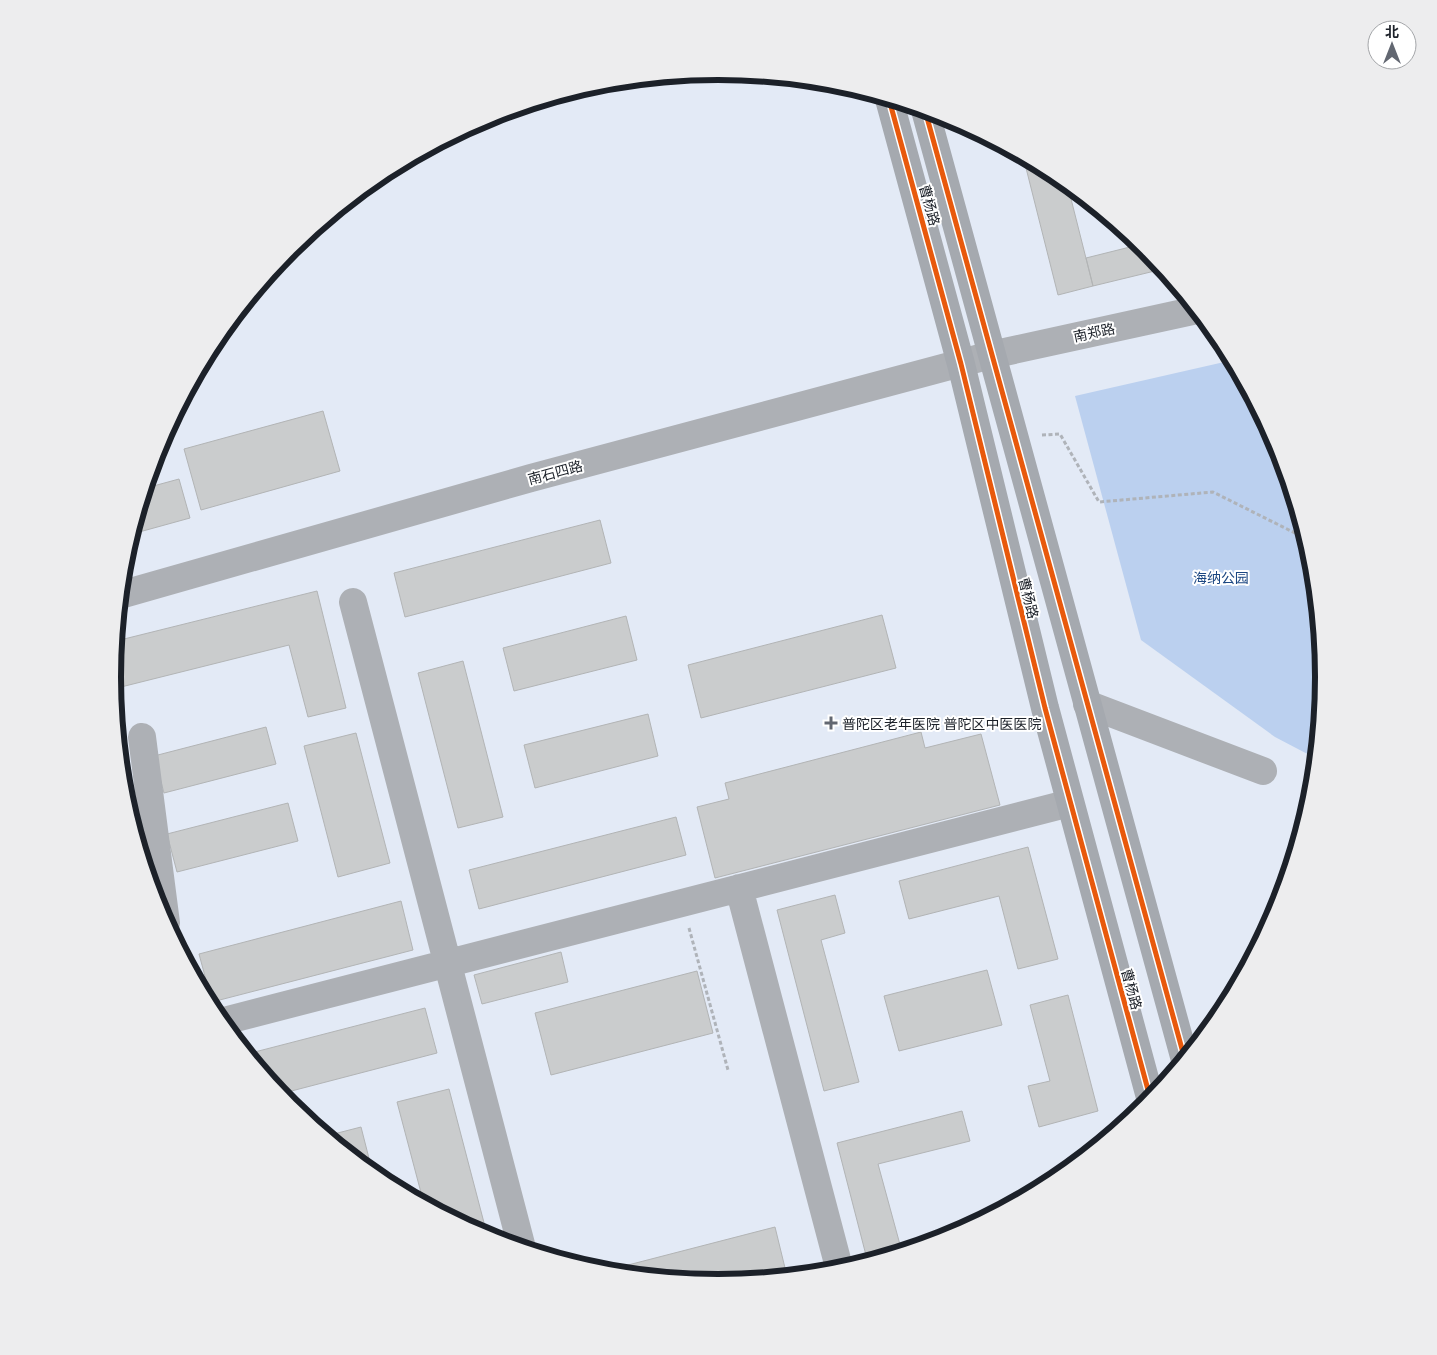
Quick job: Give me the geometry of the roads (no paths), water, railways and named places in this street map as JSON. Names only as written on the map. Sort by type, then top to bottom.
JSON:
[{"type":"main road","name":"曹杨路","points":[[891,106],[960,364],[1045,708],[1149,1092]]},
{"type":"main road","name":"曹杨路","points":[[927,118],[1183,1053]]},
{"type":"street","name":"南郑路","points":[[991,355],[1191,311]]},
{"type":"street","name":"南石四路","points":[[127,593],[531,478],[991,355]]},
{"type":"street","points":[[353,602],[520,1241]]},
{"type":"street","points":[[1087,704],[1262,771]]},
{"type":"street","points":[[142,737],[163,897]]},
{"type":"street","points":[[229,1020],[1070,803]]},
{"type":"street","points":[[739,888],[838,1263]]},
{"type":"place","name":"普陀区老年医院 普陀区中医医院","points":[[831,723]]},
{"type":"park label","name":"海纳公园","points":[[1221,577]]}]
